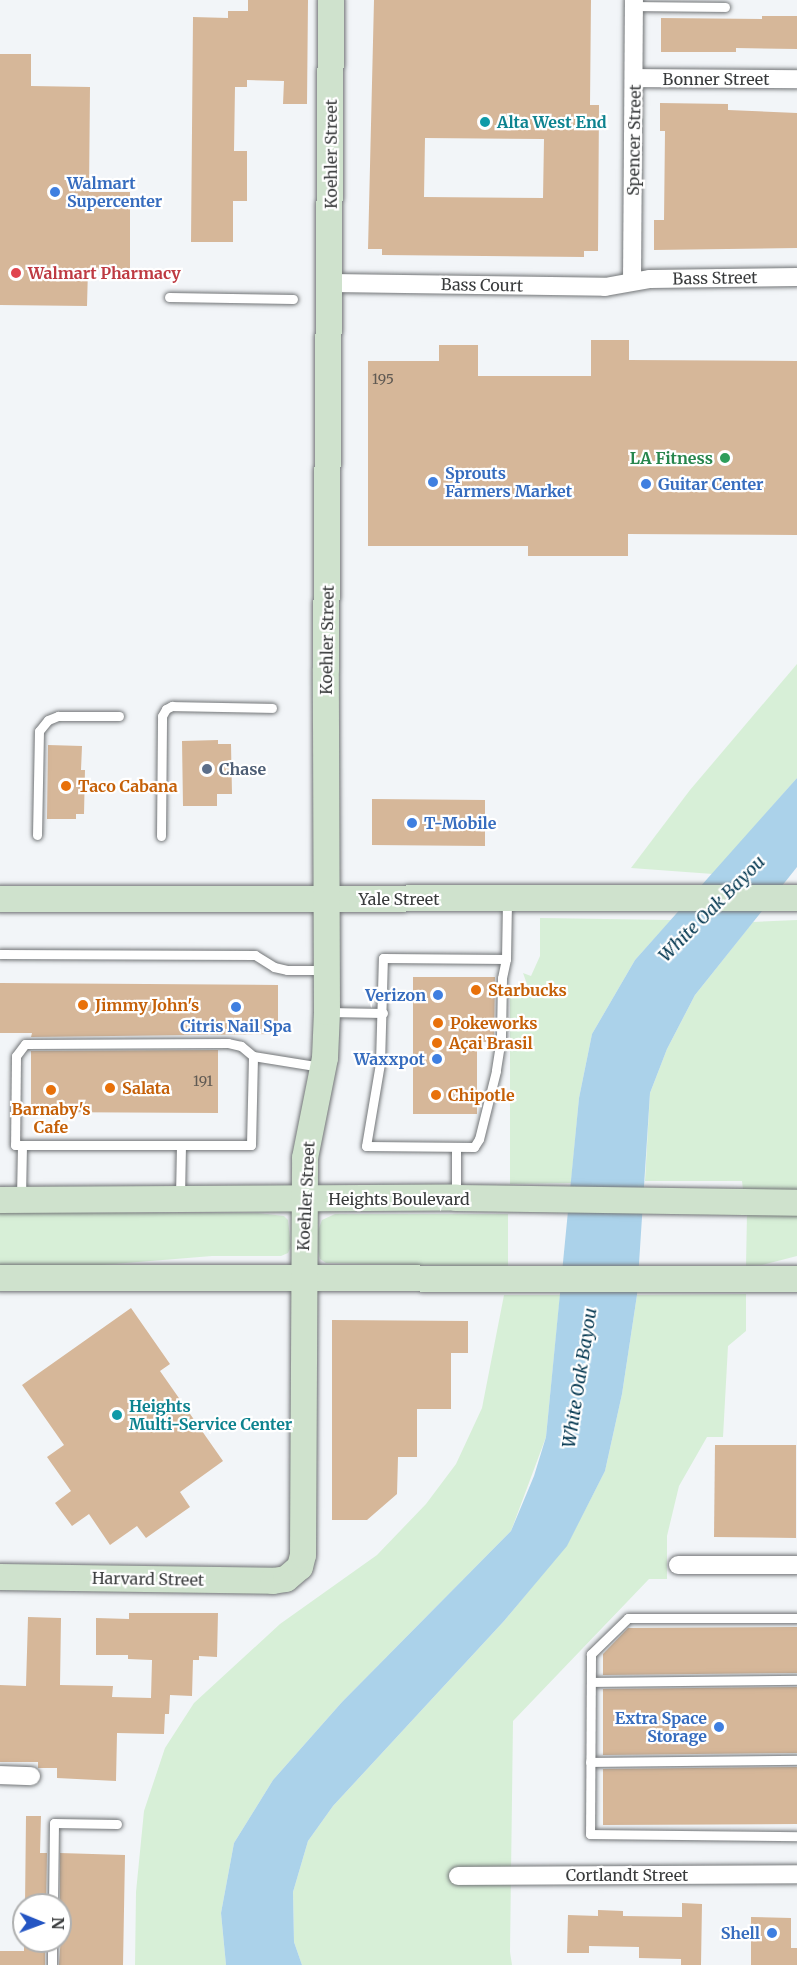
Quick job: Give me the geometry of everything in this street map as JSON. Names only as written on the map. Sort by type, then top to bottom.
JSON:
[{"type":"main road","name":"Koehler Street","points":[[294,1572],[300,1568],[303,1555],[305,1158],[323,1068],[327,1012],[332,0]]},
{"type":"main road","name":"Yale Street","points":[[0,899],[797,898]]},
{"type":"main road","name":"Heights Boulevard","points":[[11,1200],[456,1198],[797,1203]]},
{"type":"main road","points":[[0,1278],[797,1279]]},
{"type":"main road","name":"Harvard Street","points":[[0,1577],[273,1581],[286,1580],[294,1572]]},
{"type":"street","name":"Spencer Street","points":[[632,281],[634,3]]},
{"type":"street","name":"Bonner Street","points":[[635,78],[797,79]]},
{"type":"street","name":"Bass Street","points":[[632,281],[797,277]]},
{"type":"street","name":"Bass Court","points":[[331,283],[605,287],[632,281]]},
{"type":"street","points":[[678,1565],[797,1565]]},
{"type":"street","points":[[0,1775],[31,1776]]},
{"type":"street","name":"Cortlandt Street","points":[[458,1876],[797,1874]]},
{"type":"lane","points":[[634,3],[725,7]]},
{"type":"lane","points":[[169,297],[293,299]]},
{"type":"lane","points":[[161,836],[162,716],[166,709],[172,706],[272,708]]},
{"type":"lane","points":[[37,835],[39,731],[48,720],[58,716],[119,716]]},
{"type":"lane","points":[[506,959],[383,958],[380,1063],[366,1146],[474,1146],[479,1139],[496,1071],[501,1038],[502,978],[506,959],[507,899]]},
{"type":"lane","points":[[0,954],[255,956],[274,967],[287,970],[327,969]]},
{"type":"lane","points":[[327,1012],[383,1013]]},
{"type":"lane","points":[[253,1056],[251,1145],[15,1145],[16,1056],[25,1044],[228,1043],[241,1046],[253,1056],[323,1068]]},
{"type":"lane","points":[[11,1200],[22,1145]]},
{"type":"lane","points":[[180,1199],[181,1145]]},
{"type":"lane","points":[[456,1147],[456,1198]]},
{"type":"lane","points":[[797,1618],[628,1618],[591,1654],[590,1762],[590,1834],[797,1836]]},
{"type":"lane","points":[[591,1682],[797,1680]]},
{"type":"lane","points":[[590,1762],[797,1760]]},
{"type":"lane","points":[[53,1893],[54,1822],[117,1824]]},
{"type":"green space","points":[[797,664],[797,778],[713,874],[631,868],[690,790]]},
{"type":"green space","points":[[540,918],[671,920],[635,960],[592,1034],[579,1098],[571,1183],[510,1184],[510,994],[528,987],[523,973],[531,976],[540,956]]},
{"type":"green space","points":[[797,920],[797,1190],[743,1190],[742,1181],[645,1181],[650,1093],[667,1049],[695,995],[753,922]]},
{"type":"green space","points":[[0,1213],[258,1213],[284,1216],[288,1220],[291,1246],[288,1253],[281,1256],[212,1256],[89,1266],[0,1265]]},
{"type":"green space","points":[[747,1213],[797,1214],[797,1256],[762,1265],[746,1266]]},
{"type":"green space","points":[[335,1214],[508,1214],[508,1267],[326,1263],[320,1259],[318,1251],[318,1231],[322,1220]]},
{"type":"green space","points":[[746,1294],[746,1331],[728,1346],[723,1437],[707,1437],[679,1486],[667,1536],[667,1579],[649,1579],[513,1721],[510,1952],[512,1965],[302,1965],[294,1942],[293,1892],[308,1841],[333,1806],[504,1621],[567,1545],[605,1471],[622,1394],[637,1295]]},
{"type":"green space","points":[[504,1295],[560,1295],[546,1437],[511,1531],[342,1702],[273,1780],[234,1843],[221,1913],[226,1965],[135,1965],[136,1892],[144,1811],[165,1748],[194,1703],[280,1624],[377,1555],[426,1504],[456,1464],[482,1408]]},
{"type":"water","name":"White Oak Bayou","points":[[797,778],[797,867],[695,995],[667,1049],[650,1093],[637,1295],[622,1394],[605,1471],[567,1546],[504,1621],[333,1806],[308,1841],[293,1892],[294,1942],[302,1965],[226,1965],[221,1913],[234,1843],[273,1780],[342,1702],[511,1531],[534,1476],[546,1437],[579,1098],[592,1034],[635,960]]},
{"type":"building","points":[[248,0],[308,0],[307,104],[283,104],[284,81],[247,80],[247,87],[235,87],[234,151],[247,151],[247,201],[233,201],[233,242],[191,242],[193,17],[228,18],[228,11],[248,11]]},
{"type":"building","name":"Alta West End","points":[[374,0],[591,0],[590,105],[599,105],[598,251],[584,251],[584,257],[382,255],[382,249],[368,249]],"holes":[[[425,138],[544,139],[543,198],[424,197]]]},
{"type":"building","points":[[762,16],[797,16],[797,49],[736,48],[736,52],[661,52],[661,18],[762,19]]},
{"type":"building","name":"Walmart Supercenter","points":[[0,54],[31,54],[31,86],[90,87],[89,192],[130,192],[130,270],[88,269],[87,306],[0,305]]},
{"type":"building","points":[[660,103],[728,104],[728,110],[797,113],[797,248],[654,250],[654,220],[664,220],[665,131],[660,131]]},
{"type":"building","points":[[591,340],[629,340],[629,360],[797,361],[797,535],[628,534],[628,556],[528,556],[528,546],[368,546],[368,361],[439,361],[439,345],[478,345],[478,376],[591,376]]},
{"type":"building","name":"Chase","points":[[218,740],[218,744],[231,744],[232,794],[217,794],[217,806],[183,806],[182,741]]},
{"type":"building","name":"Taco Cabana","points":[[48,745],[82,746],[81,770],[85,770],[84,814],[76,814],[76,819],[47,819]]},
{"type":"building","points":[[372,799],[485,800],[485,846],[372,845]]},
{"type":"building","points":[[413,977],[495,977],[494,1042],[477,1042],[477,1114],[413,1114]]},
{"type":"building","points":[[0,983],[278,985],[278,1034],[31,1037],[32,1033],[0,1033]]},
{"type":"building","points":[[218,1050],[218,1113],[31,1112],[31,1051]]},
{"type":"building","name":"Heights Multi-Service Center","points":[[131,1308],[170,1364],[160,1371],[223,1461],[180,1492],[190,1507],[146,1538],[137,1526],[110,1545],[89,1514],[72,1526],[55,1503],[71,1491],[47,1457],[64,1445],[22,1385]]},
{"type":"building","points":[[332,1320],[468,1321],[468,1353],[451,1353],[451,1409],[417,1409],[417,1457],[398,1457],[397,1494],[367,1520],[332,1520]]},
{"type":"building","points":[[715,1445],[796,1445],[796,1538],[714,1537]]},
{"type":"building","points":[[129,1613],[218,1613],[217,1657],[199,1656],[199,1660],[193,1660],[192,1696],[170,1695],[169,1714],[165,1714],[164,1734],[117,1733],[116,1781],[57,1778],[57,1768],[38,1768],[38,1762],[0,1762],[0,1685],[26,1686],[28,1617],[61,1618],[60,1685],[113,1686],[112,1697],[151,1698],[152,1660],[128,1659],[128,1655],[96,1655],[96,1618],[129,1619]]},
{"type":"building","points":[[797,1627],[797,1673],[603,1675],[603,1654],[628,1628]]},
{"type":"building","points":[[797,1687],[797,1753],[603,1755],[603,1689]]},
{"type":"building","points":[[797,1767],[797,1824],[603,1825],[603,1769]]},
{"type":"building","points":[[26,1816],[41,1816],[40,1853],[47,1853],[46,1893],[25,1893]]},
{"type":"building","points":[[60,1853],[125,1855],[123,1965],[59,1965],[60,1953],[72,1953],[72,1893],[60,1893]]},
{"type":"building","points":[[682,1903],[702,1904],[701,1965],[681,1965],[681,1959],[639,1958],[639,1947],[589,1946],[589,1953],[567,1953],[568,1915],[598,1916],[598,1910],[623,1911],[623,1916],[682,1917]]},
{"type":"building","points":[[751,1917],[791,1918],[791,1948],[797,1948],[797,1965],[751,1965]]},
{"type":"building","points":[[0,1951],[45,1953],[45,1965],[0,1965]]},
{"type":"place","name":"Alta West End","points":[[485,122]]},
{"type":"place","name":"Walmart Supercenter","points":[[55,192]]},
{"type":"place","name":"Walmart Pharmacy","points":[[16,273]]},
{"type":"place","name":"LA Fitness","points":[[725,458]]},
{"type":"place","name":"Sprouts Farmers Market","points":[[433,482]]},
{"type":"place","name":"Guitar Center","points":[[646,484]]},
{"type":"place","name":"Chase","points":[[207,769]]},
{"type":"place","name":"Taco Cabana","points":[[66,786]]},
{"type":"place","name":"T-Mobile","points":[[412,823]]},
{"type":"place","name":"Starbucks","points":[[476,990]]},
{"type":"place","name":"Verizon","points":[[438,995]]},
{"type":"place","name":"Jimmy John's","points":[[83,1005]]},
{"type":"place","name":"Citris Nail Spa","points":[[236,1007]]},
{"type":"place","name":"Pokeworks","points":[[438,1023]]},
{"type":"place","name":"Açai Brasil","points":[[437,1043]]},
{"type":"place","name":"Waxxpot","points":[[437,1059]]},
{"type":"place","name":"Salata","points":[[110,1088]]},
{"type":"place","name":"Barnaby's Cafe","points":[[51,1090]]},
{"type":"place","name":"Chipotle","points":[[436,1095]]},
{"type":"place","name":"Heights Multi-Service Center","points":[[117,1415]]},
{"type":"place","name":"Extra Space Storage","points":[[719,1727]]},
{"type":"place","name":"Shell","points":[[772,1933]]}]
